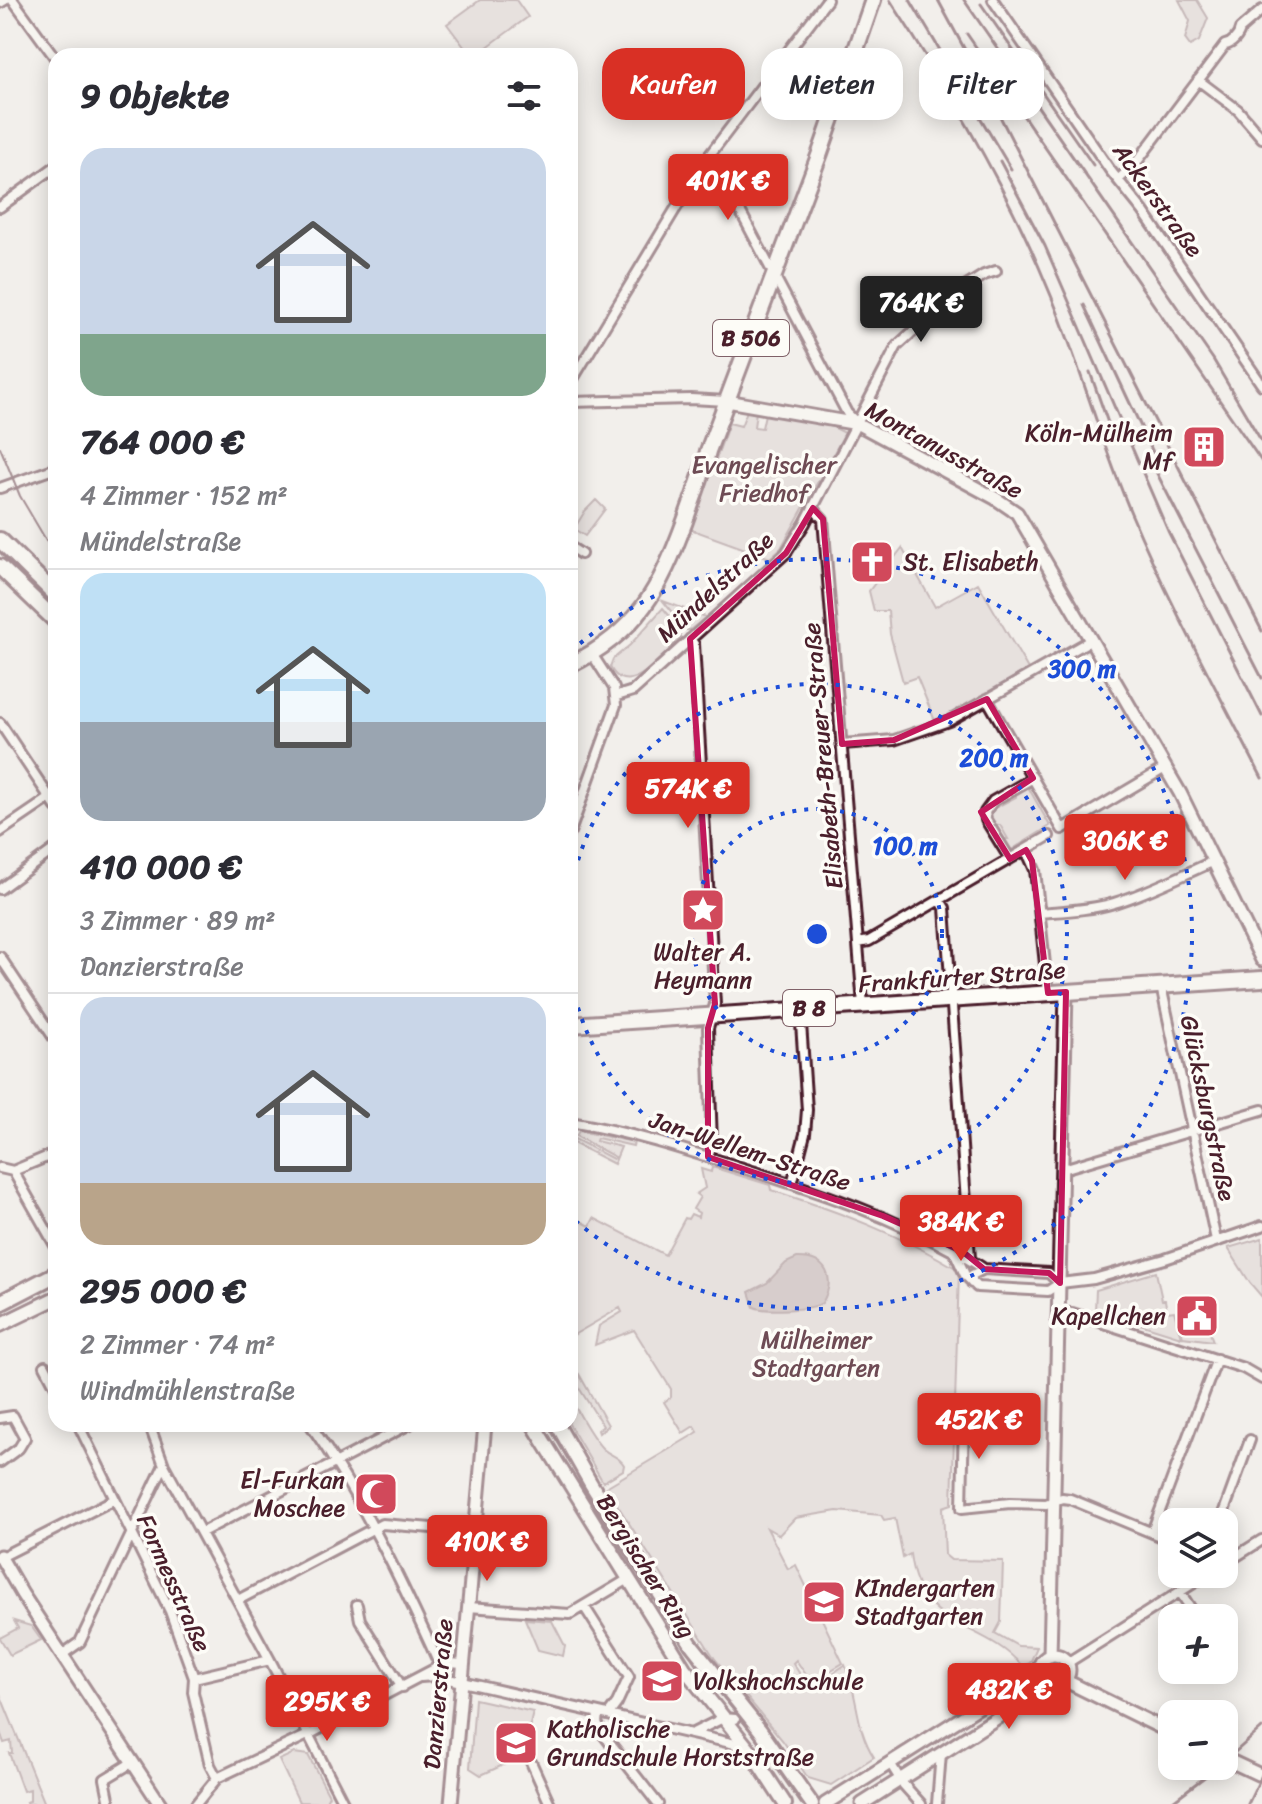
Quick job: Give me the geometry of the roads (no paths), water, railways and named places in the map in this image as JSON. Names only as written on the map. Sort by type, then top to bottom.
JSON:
[{"type":"main road","name":"B 506","points":[[578,661],[616,637],[651,600],[671,559],[873,0]]},
{"type":"main road","points":[[0,540],[48,587]]},
{"type":"main road","points":[[0,567],[48,613]]},
{"type":"main road","name":"Frankfurter Straße","points":[[578,1024],[1262,979]]},
{"type":"main road","points":[[0,1305],[48,1281]]},
{"type":"main road","points":[[0,1325],[48,1302]]},
{"type":"main road","name":"Bergischer Ring","points":[[538,1432],[684,1668],[733,1719],[782,1759],[812,1804]]},
{"type":"main road","name":"Bergischer Ring","points":[[560,1432],[691,1644],[733,1719],[744,1746],[785,1804]]},
{"type":"street","points":[[13,0],[48,48]]},
{"type":"street","points":[[578,371],[710,154],[827,0]]},
{"type":"street","name":"Ackerstraße","points":[[993,0],[1262,385]]},
{"type":"street","points":[[1118,180],[1136,163],[1225,45],[1230,44],[1240,34],[1240,29],[1262,10]]},
{"type":"street","points":[[1198,80],[1258,124],[1262,138]]},
{"type":"street","points":[[710,154],[847,413],[858,424]]},
{"type":"street","points":[[0,207],[48,172]]},
{"type":"street","name":"Mündelstraße","points":[[617,696],[633,691],[786,553],[813,508],[897,346],[944,301],[972,281],[996,271]]},
{"type":"street","points":[[578,402],[727,401]]},
{"type":"street","name":"Montanusstraße","points":[[727,401],[858,424],[1012,508],[1165,768],[1262,960]]},
{"type":"street","points":[[0,488],[48,471]]},
{"type":"street","name":"Elisabeth-Breuer-Straße","points":[[813,508],[823,519],[863,1005]]},
{"type":"street","points":[[690,639],[694,644],[715,1004],[708,1028],[712,1144],[708,1157]]},
{"type":"street","points":[[842,744],[894,740],[949,721],[1091,640]]},
{"type":"street","points":[[578,810],[617,696],[592,654]]},
{"type":"street","points":[[987,699],[1062,829],[1165,768]]},
{"type":"street","points":[[0,723],[48,795]]},
{"type":"street","points":[[1010,859],[986,820],[985,812],[993,801],[1033,778]]},
{"type":"street","points":[[0,832],[48,799]]},
{"type":"street","points":[[858,943],[869,941],[1049,836]]},
{"type":"street","points":[[1026,850],[1035,870],[1048,993]]},
{"type":"street","points":[[0,889],[48,854]]},
{"type":"street","points":[[1040,913],[1088,909],[1114,903],[1212,862]]},
{"type":"street","points":[[940,900],[945,908],[970,1258]]},
{"type":"street","points":[[0,957],[48,1029]]},
{"type":"street","name":"Glücksburgstraße","points":[[1161,986],[1216,1240]]},
{"type":"street","points":[[1050,1656],[1066,992]]},
{"type":"street","points":[[792,1184],[805,1134],[807,1110],[800,1009]]},
{"type":"street","points":[[1063,1169],[1262,1110]]},
{"type":"street","name":"Jan-Wellem-Straße","points":[[578,1124],[627,1133],[708,1157],[883,1216],[970,1258],[984,1269]]},
{"type":"street","points":[[0,1168],[13,1171],[48,1156]]},
{"type":"street","points":[[13,1171],[48,1233]]},
{"type":"street","points":[[969,1244],[955,1253],[977,1287],[1048,1291],[1060,1283],[1077,1283],[1165,1259],[1262,1226]]},
{"type":"street","points":[[972,1283],[972,1275],[984,1269],[1049,1273],[1060,1283]]},
{"type":"street","points":[[1059,1313],[1072,1313],[1217,1359],[1262,1379]]},
{"type":"street","points":[[1152,1532],[1217,1359]]},
{"type":"street","points":[[45,1366],[48,1372]]},
{"type":"street","points":[[964,1415],[962,1508],[1070,1499],[1158,1535]]},
{"type":"street","points":[[0,1418],[13,1416],[25,1435],[23,1443],[0,1462]]},
{"type":"street","name":"Formesstraße","points":[[82,1432],[170,1611],[194,1678],[193,1692],[210,1765],[217,1778]]},
{"type":"street","points":[[152,1432],[164,1465],[310,1734],[344,1804]]},
{"type":"street","points":[[315,1432],[374,1527],[440,1666]]},
{"type":"street","points":[[202,1532],[389,1432]]},
{"type":"street","name":"Danzierstraße","points":[[451,1804],[482,1432]]},
{"type":"street","points":[[1225,1508],[1250,1440]]},
{"type":"street","points":[[63,1654],[80,1642],[164,1465]]},
{"type":"street","points":[[115,1499],[0,1557],[160,1804]]},
{"type":"street","points":[[238,1600],[374,1527],[387,1524],[507,1534]]},
{"type":"street","points":[[1238,1555],[1262,1540]]},
{"type":"street","points":[[468,1607],[564,1615],[627,1580]]},
{"type":"street","points":[[1067,1663],[1185,1588]]},
{"type":"street","points":[[1180,1592],[1188,1604]]},
{"type":"street","points":[[357,1605],[360,1620],[402,1687]]},
{"type":"street","points":[[584,1606],[629,1677],[608,1715]]},
{"type":"street","points":[[825,1804],[1039,1669],[1050,1656],[1059,1656],[1067,1663],[1068,1674],[1064,1680],[1050,1684],[862,1804]]},
{"type":"street","points":[[194,1678],[270,1660]]},
{"type":"street","points":[[196,1804],[217,1778],[310,1734],[440,1666],[463,1664]]},
{"type":"street","points":[[1039,1669],[1042,1678],[1050,1684]]},
{"type":"street","points":[[421,1677],[434,1676],[744,1746]]},
{"type":"street","points":[[1064,1680],[1158,1726]]},
{"type":"street","points":[[598,1713],[597,1723],[603,1734],[658,1804]]},
{"type":"street","points":[[692,1734],[733,1719]]},
{"type":"street","points":[[706,1739],[716,1737],[733,1719]]},
{"type":"street","points":[[937,1804],[941,1753]]},
{"type":"street","points":[[110,1804],[105,1779],[133,1762]]},
{"type":"street","points":[[531,1762],[550,1804]]},
{"type":"street","points":[[890,1763],[921,1804]]},
{"type":"street","points":[[1238,1765],[1258,1774]]},
{"type":"tram line","points":[[0,447],[20,496],[48,543]]},
{"type":"tram line","points":[[0,1317],[48,1293]]},
{"type":"tram line","points":[[552,1432],[695,1663],[753,1734],[801,1804]]},
{"type":"railway","points":[[890,0],[955,104],[995,175],[1031,249],[1146,547],[1262,778]]},
{"type":"railway","points":[[910,0],[1011,169]]},
{"type":"railway","points":[[938,0],[1262,631]]},
{"type":"railway","points":[[964,0],[1213,359],[1262,442]]},
{"type":"railway","points":[[981,4],[1093,165]]},
{"type":"railway","points":[[967,34],[1262,462]]},
{"type":"railway","points":[[1000,161],[1045,246],[1168,531],[1262,716]]},
{"type":"railway","points":[[1084,305],[1157,461]]},
{"type":"railway","points":[[1090,372],[1114,440]]},
{"type":"railway","points":[[1147,454],[1262,678]]},
{"type":"railway","points":[[1238,1749],[1262,1728]]},
{"type":"railway","points":[[1248,1804],[1262,1775]]},
{"type":"railway","points":[[1169,1804],[1201,1780]]},
{"type":"place","name":"Köln-Mülheim Mf","points":[[1204,447]]},
{"type":"place","name":"St. Elisabeth","points":[[872,562]]},
{"type":"place","name":"Walter A. Heymann","points":[[703,910]]},
{"type":"place","name":"Kapellchen","points":[[1197,1316]]},
{"type":"place","name":"El-Furkan Moschee","points":[[376,1494]]},
{"type":"place","name":"KIndergarten Stadtgarten","points":[[824,1602]]},
{"type":"place","name":"Volkshochschule","points":[[662,1681]]},
{"type":"place","name":"Katholische Grundschule Horststraße","points":[[516,1743]]},
{"type":"park label","name":"Evangelischer Friedhof","points":[[764,479]]},
{"type":"park label","name":"Mülheimer Stadtgarten","points":[[816,1354]]}]
